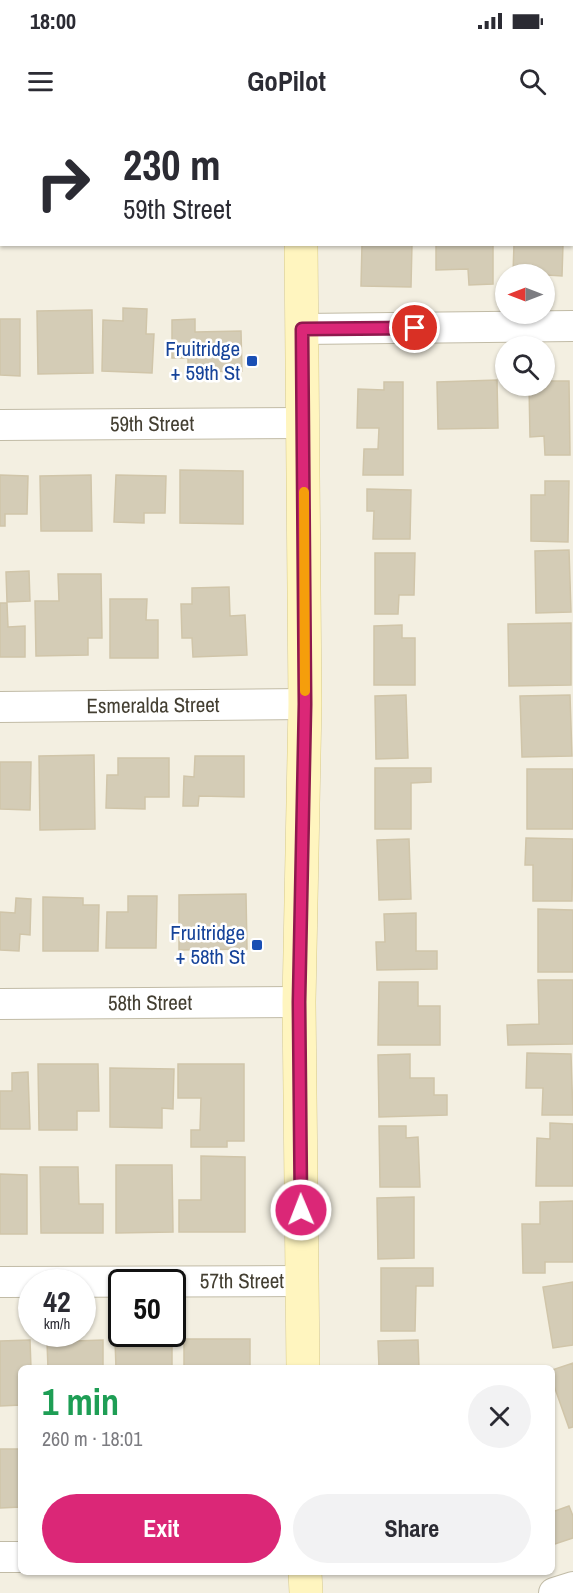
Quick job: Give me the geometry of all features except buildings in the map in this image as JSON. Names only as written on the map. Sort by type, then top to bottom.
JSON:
[{"type":"main road","points":[[301,246],[305,704],[299,1002],[303,1365]]},
{"type":"main road","points":[[305,1575],[306,1593]]},
{"type":"street","points":[[302,329],[573,326]]},
{"type":"street","name":"59th Street","points":[[0,425],[303,423]]},
{"type":"street","name":"Esmeralda Street","points":[[0,707],[305,704]]},
{"type":"street","name":"58th Street","points":[[0,1004],[299,1002]]},
{"type":"street","name":"57th Street","points":[[0,1282],[302,1281]]},
{"type":"street","points":[[0,1557],[18,1557]]},
{"type":"street","points":[[554,1593],[573,1587]]},
{"type":"slow traffic","points":[[304,492],[305,691]]},
{"type":"place","name":"Fruitridge + 59th St","points":[[252,361]]},
{"type":"place","name":"Fruitridge + 58th St","points":[[257,945]]},
{"type":"route","points":[[301,1210],[299,1002],[305,704],[302,329],[415,328]]}]
